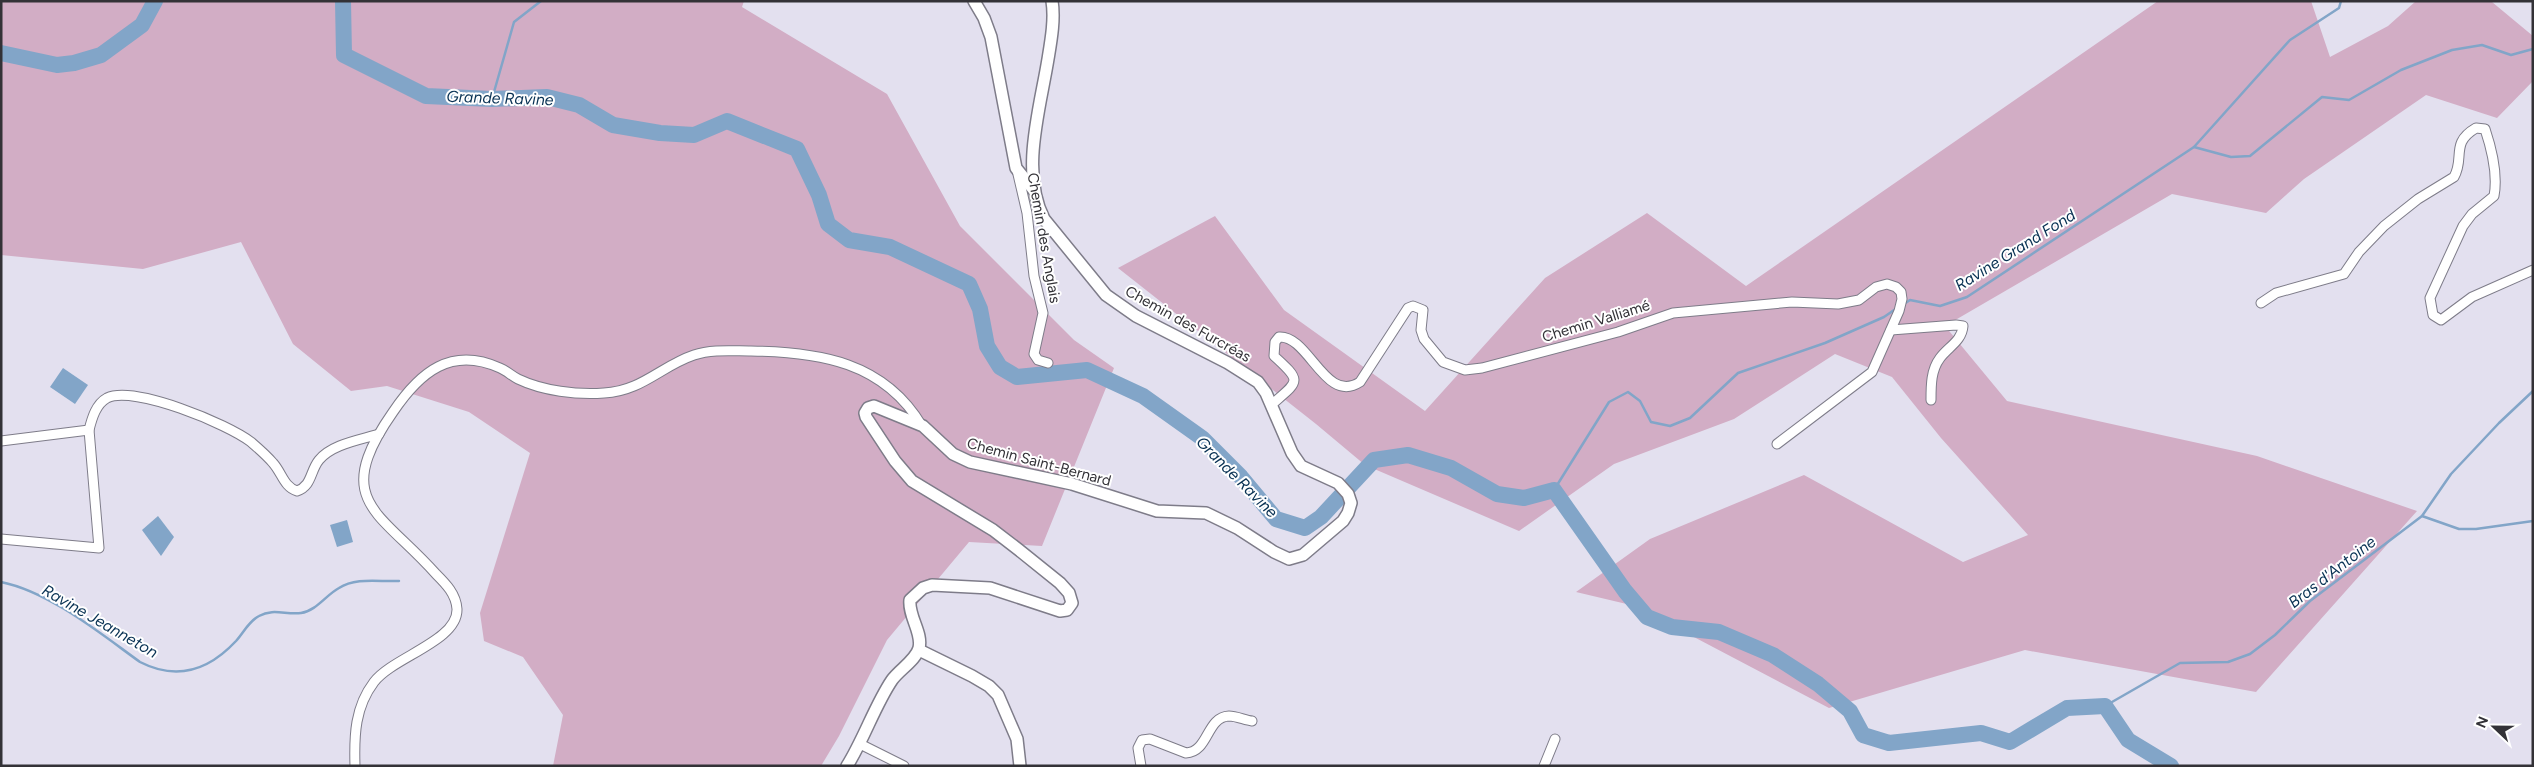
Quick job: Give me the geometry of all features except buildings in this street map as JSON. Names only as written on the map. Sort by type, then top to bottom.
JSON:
[{"type":"street","name":"Chemin des Anglais","points":[[974,1],[984,18],[995,54],[1016,168],[1027,212],[1034,276],[1043,313],[1034,354],[1038,360],[1048,363]]},
{"type":"street","name":"Chemin des Furcréas","points":[[1052,1],[1050,50],[1034,157],[1034,190],[1037,205],[1044,219],[1106,295],[1136,316],[1247,373],[1266,393],[1292,454],[1301,466],[1338,483]]},
{"type":"street","points":[[2261,304],[2282,291],[2344,274],[2359,252],[2384,226],[2433,188],[2454,177],[2457,172],[2459,145],[2469,132],[2476,128],[2486,130],[2495,178],[2494,196],[2490,202],[2472,214],[2463,226],[2430,298],[2433,315],[2441,320],[2472,297],[2533,270]]},
{"type":"street","points":[[1016,168],[1026,170],[1034,157]]},
{"type":"street","name":"Chemin des Anglais","points":[[1016,168],[1034,190]]},
{"type":"street","name":"Chemin Valliamé","points":[[1271,405],[1292,388],[1294,381],[1292,372],[1274,356],[1275,342],[1279,337],[1293,342],[1328,378],[1339,385],[1354,386],[1365,374],[1408,308],[1413,306],[1423,310],[1421,330],[1430,347],[1443,362],[1465,370],[1482,368],[1618,332],[1673,313],[1792,302],[1838,304],[1859,300],[1876,287],[1887,284],[1896,287],[1902,299],[1900,311],[1872,372],[1777,444]]},
{"type":"street","points":[[1891,330],[1956,324],[1963,326],[1952,347],[1941,357],[1936,366],[1932,375],[1930,400]]},
{"type":"street","name":"Chemin Saint-Bernard","points":[[355,766],[354,727],[362,704],[374,682],[393,664],[437,639],[448,629],[457,612],[451,590],[430,566],[386,526],[366,498],[363,485],[363,471],[366,458],[379,434],[393,412],[423,376],[439,364],[468,359],[488,363],[503,369],[518,379],[540,386],[578,392],[603,393],[620,392],[640,385],[678,362],[696,354],[716,351],[766,351],[836,360],[870,373],[888,385],[902,398],[922,426],[953,454],[970,462],[1072,484],[1157,511],[1206,513],[1238,528],[1274,552],[1289,559],[1303,555],[1343,521],[1351,503],[1348,494],[1338,483]]},
{"type":"street","points":[[1,538],[99,548],[89,430],[95,412],[102,402],[116,395],[137,396],[208,417],[250,442],[274,463],[286,484],[297,491],[307,485],[319,461],[327,454],[345,445],[379,434]]},
{"type":"street","points":[[847,766],[860,744],[887,688],[918,650],[919,640],[909,610],[910,600],[923,588],[932,585],[990,588],[1060,611],[1067,610],[1072,603],[1069,592],[1060,583],[993,530],[912,481],[895,461],[865,413],[868,408],[874,406],[922,426]]},
{"type":"street","points":[[1,441],[89,430]]},
{"type":"street","points":[[918,650],[972,676],[989,686],[998,695],[1017,739],[1020,766]]},
{"type":"street","points":[[1141,766],[1138,744],[1142,740],[1150,739],[1186,753],[1192,753],[1200,747],[1214,724],[1222,718],[1230,716],[1252,721]]},
{"type":"street","points":[[1544,766],[1555,739]]},
{"type":"street","points":[[860,744],[904,766]]},
{"type":"shaded area","points":[[1,1],[744,1],[742,7],[887,94],[960,226],[1074,340],[1114,368],[1042,546],[969,542],[887,640],[839,736],[821,766],[553,766],[563,715],[523,657],[484,641],[480,613],[530,453],[469,412],[387,386],[351,391],[293,344],[241,242],[143,269],[1,255]]},
{"type":"shaded area","points":[[2158,1],[2311,1],[2330,57],[2388,26],[2416,1],[2492,2],[2533,36],[2533,81],[2497,118],[2426,95],[2304,179],[2266,213],[2172,194],[1945,326],[2007,401],[2257,456],[2417,511],[2256,692],[2025,650],[1829,708],[1635,606],[1576,592],[1650,539],[1804,475],[1963,562],[2028,535],[1941,438],[1892,377],[1835,354],[1734,419],[1614,464],[1519,531],[1365,465],[1316,424],[1118,268],[1215,216],[1284,310],[1425,411],[1545,278],[1647,213],[1746,286]]},
{"type":"water","points":[[63,368],[88,385],[75,404],[50,387]]},
{"type":"water","points":[[158,516],[174,537],[161,556],[142,530]]},
{"type":"water","points":[[347,520],[353,542],[337,547],[330,525]]},
{"type":"waterway","name":"Grande Ravine","points":[[1,53],[57,65],[74,63],[101,55],[142,25],[155,1]]},
{"type":"waterway","name":"Grande Ravine","points":[[343,1],[344,55],[426,96],[492,99],[547,97],[579,105],[613,125],[660,133],[694,135],[727,121],[797,149],[819,195],[828,224],[849,240],[890,247],[969,284],[980,309],[987,346],[1000,367],[1017,377],[1087,370],[1143,396],[1202,438],[1241,477],[1276,519],[1305,528],[1321,517],[1374,460],[1408,455],[1451,468],[1497,494],[1524,498],[1554,490],[1625,591],[1647,617],[1672,627],[1719,632],[1773,655],[1818,684],[1850,711],[1863,735],[1889,743],[1981,733],[2010,742],[2067,708],[2105,706],[2128,740],[2171,766]]},
{"type":"waterway","points":[[492,99],[514,22],[541,1]]},
{"type":"waterway","points":[[2194,147],[2290,40],[2339,8],[2341,1]]},
{"type":"waterway","name":"Ravine Grand Fond","points":[[1904,304],[1910,300],[1940,306],[1967,297],[2194,147],[2231,157],[2250,156],[2322,97],[2349,100],[2401,70],[2452,50],[2482,45],[2511,55],[2533,49]]},
{"type":"waterway","name":"Ravine Grand Fond","points":[[1554,490],[1609,402],[1628,392],[1640,401],[1651,422],[1670,426],[1690,418],[1738,373],[1825,343],[1884,317],[1897,308]]},
{"type":"waterway","name":"Bras d'Antoine","points":[[2105,706],[2180,663],[2228,662],[2250,654],[2275,635],[2310,601],[2422,516],[2451,474],[2499,423],[2533,391]]},
{"type":"waterway","points":[[2422,516],[2459,529],[2476,529],[2533,521]]},
{"type":"waterway","name":"Ravine Jeanneton","points":[[1,582],[19,587],[56,604],[92,627],[140,662],[167,671],[180,671],[192,670],[215,659],[226,651],[252,621],[259,616],[269,612],[306,612],[339,588],[353,582],[399,581]]}]
